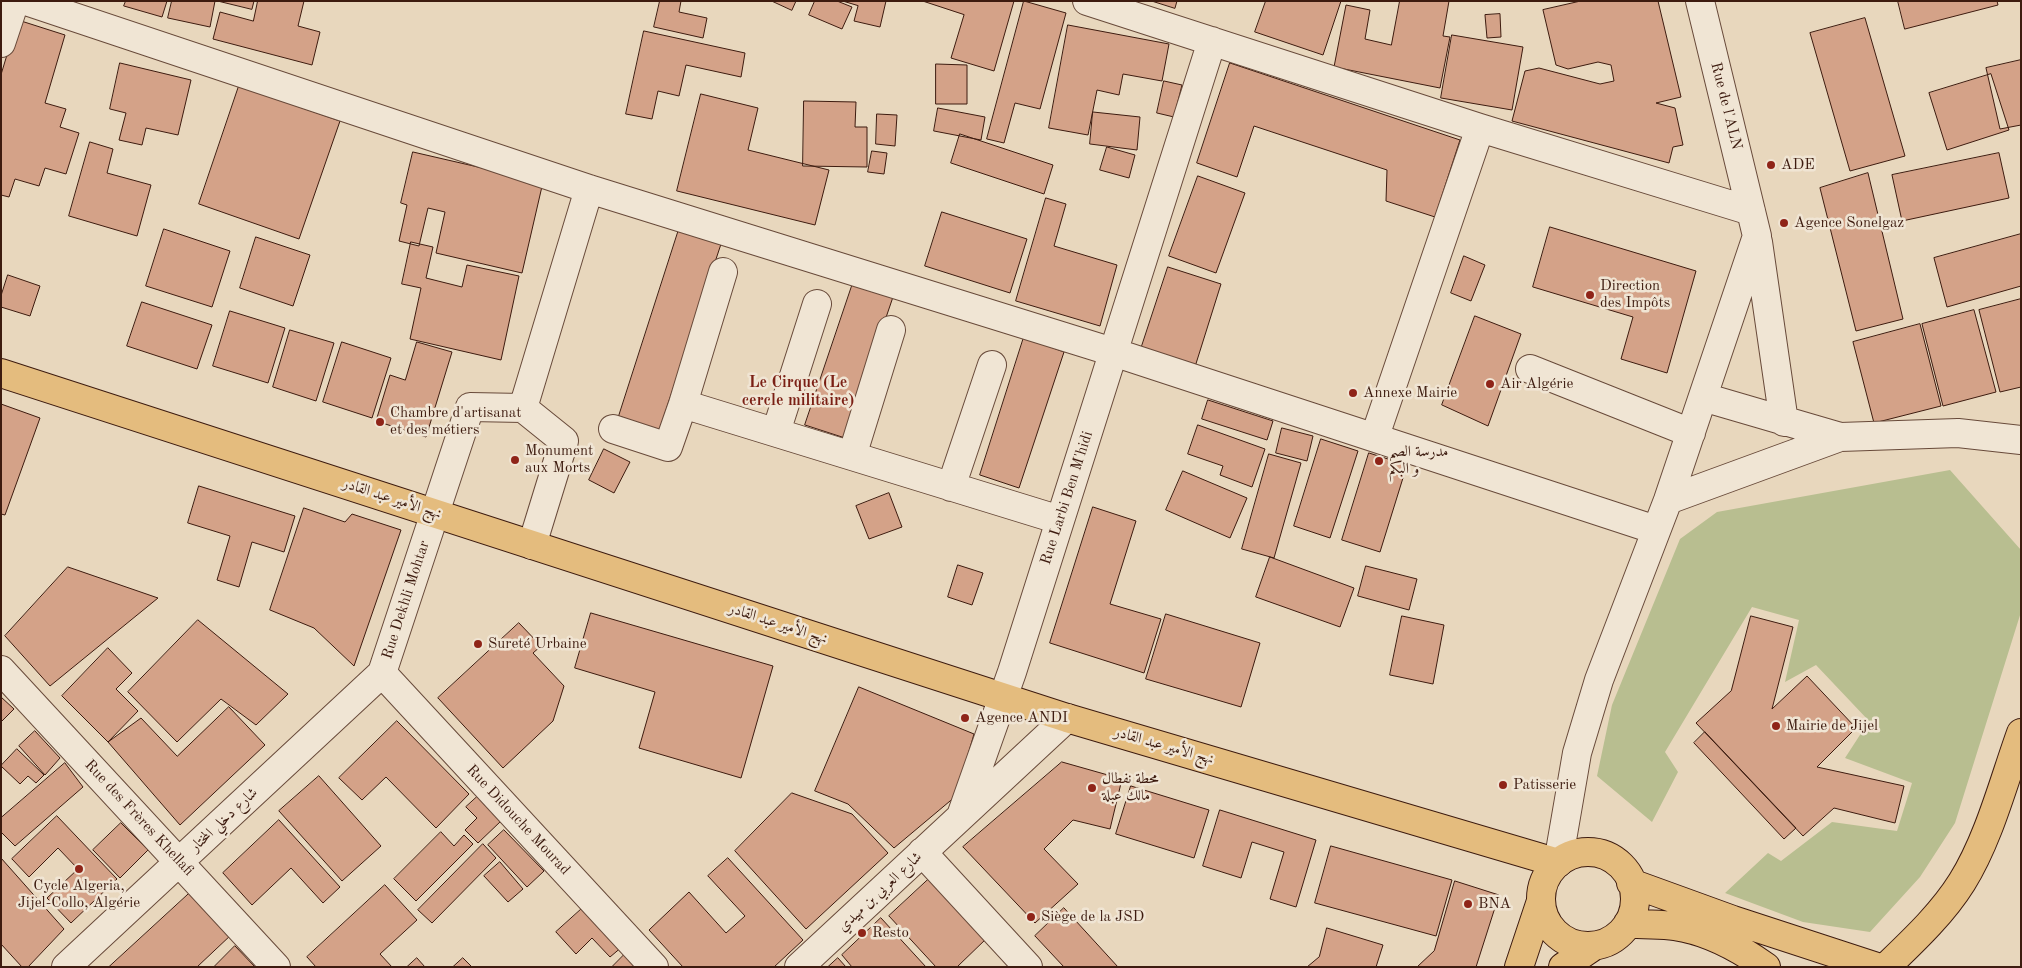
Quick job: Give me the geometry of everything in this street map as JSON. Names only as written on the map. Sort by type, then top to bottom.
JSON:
[{"type":"main road","name":"نهج الأمير عبد القادر","points":[[1,373],[1067,718],[1558,862]]},
{"type":"main road","points":[[1886,967],[1931,922],[1962,882],[1984,835],[2021,733]]},
{"type":"main road","points":[[1519,967],[1541,901],[1543,886],[1548,873],[1558,862],[1569,856],[1581,852],[1594,852],[1606,856],[1617,863],[1625,872],[1631,883],[1634,903],[1628,923],[1619,934],[1608,942],[1594,946],[1563,967]]},
{"type":"main road","points":[[1631,883],[1733,920],[1877,967]]},
{"type":"main road","points":[[1541,901],[1544,916],[1552,930],[1564,940],[1578,945],[1594,946]]},
{"type":"main road","points":[[1628,923],[1673,926],[1701,932],[1737,948],[1766,967]]},
{"type":"street","points":[[1,42],[15,1]]},
{"type":"street","points":[[26,1],[589,189],[1113,352],[1375,436],[1656,530]]},
{"type":"street","points":[[1087,1],[1480,128],[1754,224],[1691,433],[1668,500],[1596,689],[1577,753],[1558,862]]},
{"type":"street","name":"Rue de l'ALN","points":[[1700,1],[1754,224],[1784,422]]},
{"type":"street","name":"Rue Larbi Ben M'hidi","points":[[961,816],[1004,698],[1212,41]]},
{"type":"street","points":[[1375,436],[1480,128]]},
{"type":"street","points":[[532,545],[564,441],[523,408],[589,189]]},
{"type":"street","points":[[613,429],[668,448],[723,272]]},
{"type":"street","points":[[776,432],[817,304]]},
{"type":"street","points":[[852,456],[891,330]]},
{"type":"street","points":[[951,486],[992,365]]},
{"type":"street","points":[[1530,369],[1691,433]]},
{"type":"street","points":[[1703,397],[1840,437],[1958,433],[2021,440]]},
{"type":"street","points":[[682,404],[1060,520]]},
{"type":"street","name":"Rue Dekhli Mohtar","points":[[382,673],[470,407],[523,408]]},
{"type":"street","points":[[1668,500],[1840,437]]},
{"type":"street","name":"Rue des Frères Khellafi","points":[[1,670],[276,967]]},
{"type":"street","name":"شارع دخلي المختار","points":[[66,967],[382,673]]},
{"type":"street","name":"Rue Didouche Mourad","points":[[382,673],[654,967]]},
{"type":"street","points":[[961,816],[1067,718]]},
{"type":"street","name":"شارع العربي بن مهيدي","points":[[799,967],[961,816]]},
{"type":"street","points":[[922,852],[1028,967]]},
{"type":"green space","points":[[1950,470],[2021,550],[2021,612],[1955,823],[1920,877],[1870,932],[1803,922],[1725,893],[1768,853],[1781,861],[1832,822],[1897,831],[1912,783],[1845,758],[1869,721],[1816,665],[1785,682],[1799,620],[1752,607],[1665,752],[1678,772],[1652,822],[1597,776],[1612,705],[1680,539],[1717,512]]},
{"type":"building","points":[[126,1],[167,1],[162,17],[124,6]]},
{"type":"building","points":[[172,1],[215,1],[210,27],[168,18]]},
{"type":"building","points":[[218,1],[254,1],[252,9]]},
{"type":"building","points":[[258,1],[304,1],[298,26],[320,32],[312,65],[213,39],[220,12],[253,21]]},
{"type":"building","points":[[660,1],[681,1],[679,12],[707,18],[703,38],[654,27]]},
{"type":"building","points":[[772,1],[796,1],[792,10]]},
{"type":"building","points":[[815,1],[837,1],[852,7],[842,29],[809,15]]},
{"type":"building","points":[[843,1],[886,1],[880,27],[854,21],[858,6]]},
{"type":"building","points":[[923,1],[1014,1],[994,71],[951,58],[964,15]]},
{"type":"building","points":[[1024,1],[1066,13],[1040,109],[1015,103],[1004,143],[987,139]]},
{"type":"building","points":[[1152,1],[1177,1],[1175,8]]},
{"type":"building","points":[[1266,1],[1341,1],[1323,55],[1255,32]]},
{"type":"building","points":[[1400,1],[1449,1],[1443,36],[1450,37],[1440,88],[1334,67],[1346,5],[1370,10],[1365,39],[1391,45]]},
{"type":"building","points":[[1581,1],[1658,1],[1681,97],[1656,103],[1675,108],[1683,145],[1673,147],[1669,163],[1512,121],[1525,71],[1539,68],[1600,84],[1614,81],[1611,65],[1598,62],[1568,69],[1556,65],[1543,10]]},
{"type":"building","points":[[1898,1],[1997,1],[1998,5],[1905,29]]},
{"type":"building","points":[[1500,14],[1501,37],[1487,38],[1485,15]]},
{"type":"building","points":[[1865,18],[1905,156],[1850,171],[1810,33]]},
{"type":"building","points":[[18,20],[65,35],[45,103],[66,109],[60,127],[79,133],[66,174],[45,168],[39,186],[15,179],[9,197],[1,195],[1,75]]},
{"type":"building","points":[[1068,25],[1169,44],[1162,81],[1123,74],[1119,95],[1097,90],[1088,135],[1049,128]]},
{"type":"building","points":[[644,31],[745,53],[741,77],[686,65],[679,96],[658,91],[652,119],[626,114]]},
{"type":"building","points":[[1452,35],[1523,47],[1512,110],[1441,98]]},
{"type":"building","points":[[2021,60],[2021,125],[2000,129],[1986,68]]},
{"type":"building","points":[[120,63],[191,80],[178,135],[146,128],[142,145],[119,140],[126,113],[110,109]]},
{"type":"building","points":[[1230,63],[1460,140],[1435,217],[1386,201],[1387,170],[1254,126],[1237,177],[1197,163]]},
{"type":"building","points":[[936,64],[967,65],[967,104],[936,104]]},
{"type":"building","points":[[1991,74],[2009,130],[1947,150],[1929,93]]},
{"type":"building","points":[[1164,81],[1182,85],[1174,117],[1157,113]]},
{"type":"building","points":[[239,86],[340,121],[299,239],[199,204]]},
{"type":"building","points":[[701,94],[758,108],[748,150],[829,170],[815,225],[677,191]]},
{"type":"building","points":[[804,101],[856,102],[855,127],[867,127],[867,167],[803,166]]},
{"type":"building","points":[[938,108],[985,117],[981,140],[934,131]]},
{"type":"building","points":[[1093,112],[1140,117],[1137,150],[1090,144]]},
{"type":"building","points":[[877,114],[897,115],[895,146],[876,144]]},
{"type":"building","points":[[960,134],[1053,165],[1044,194],[951,163]]},
{"type":"building","points":[[90,142],[113,149],[107,173],[151,185],[137,236],[69,216]]},
{"type":"building","points":[[1107,147],[1135,155],[1129,178],[1100,170]]},
{"type":"building","points":[[872,151],[887,153],[884,174],[868,172]]},
{"type":"building","points":[[413,152],[543,182],[522,273],[436,253],[445,212],[428,208],[419,246],[399,241],[407,205],[401,203]]},
{"type":"building","points":[[1999,153],[2009,198],[1902,221],[1892,175]]},
{"type":"building","points":[[1868,173],[1903,319],[1856,331],[1820,188]]},
{"type":"building","points":[[1198,176],[1245,193],[1216,273],[1169,256]]},
{"type":"building","points":[[1046,198],[1066,204],[1054,246],[1117,265],[1100,326],[1016,301]]},
{"type":"building","points":[[942,212],[1027,239],[1010,293],[925,266]]},
{"type":"building","points":[[681,223],[723,238],[659,431],[619,416]]},
{"type":"building","points":[[1550,227],[1696,271],[1667,373],[1621,359],[1633,317],[1533,287]]},
{"type":"building","points":[[164,229],[230,251],[212,307],[146,286]]},
{"type":"building","points":[[2021,234],[2021,286],[1947,307],[1934,258]]},
{"type":"building","points":[[256,237],[310,255],[293,306],[240,288]]},
{"type":"building","points":[[411,242],[433,247],[426,278],[462,287],[467,265],[519,276],[501,360],[410,339],[421,288],[402,284]]},
{"type":"building","points":[[1464,256],[1485,265],[1471,301],[1451,293]]},
{"type":"building","points":[[1168,267],[1221,284],[1194,370],[1140,352]]},
{"type":"building","points":[[8,275],[40,286],[30,316],[1,307],[1,296]]},
{"type":"building","points":[[854,280],[894,294],[845,438],[805,425]]},
{"type":"building","points":[[2021,299],[2021,387],[2000,392],[1979,310]]},
{"type":"building","points":[[142,302],[212,325],[197,369],[127,346]]},
{"type":"building","points":[[1974,310],[1996,392],[1943,406],[1922,324]]},
{"type":"building","points":[[230,311],[285,328],[268,383],[213,366]]},
{"type":"building","points":[[1475,316],[1521,334],[1488,426],[1442,405]]},
{"type":"building","points":[[1920,324],[1941,406],[1874,423],[1853,342]]},
{"type":"building","points":[[290,330],[334,343],[316,401],[273,387]]},
{"type":"building","points":[[1024,337],[1064,352],[1019,488],[980,475]]},
{"type":"building","points":[[342,342],[391,358],[372,418],[323,402]]},
{"type":"building","points":[[417,342],[452,352],[426,437],[376,421],[390,375],[405,380]]},
{"type":"building","points":[[1208,400],[1273,421],[1267,440],[1202,419]]},
{"type":"building","points":[[1,404],[40,418],[5,515],[1,514]]},
{"type":"building","points":[[1198,425],[1265,449],[1252,487],[1220,475],[1223,466],[1188,454]]},
{"type":"building","points":[[1282,428],[1313,436],[1307,461],[1276,453]]},
{"type":"building","points":[[1321,439],[1358,451],[1330,538],[1294,526]]},
{"type":"building","points":[[604,449],[630,462],[614,493],[589,480]]},
{"type":"building","points":[[1369,453],[1407,465],[1380,552],[1342,540]]},
{"type":"building","points":[[1269,454],[1301,463],[1274,558],[1242,549]]},
{"type":"building","points":[[1183,471],[1247,498],[1230,538],[1166,510]]},
{"type":"building","points":[[199,486],[295,516],[284,552],[252,542],[239,587],[217,580],[230,536],[188,523]]},
{"type":"building","points":[[889,493],[902,527],[869,539],[856,506]]},
{"type":"building","points":[[1093,507],[1136,521],[1110,604],[1161,619],[1144,673],[1050,643]]},
{"type":"building","points":[[304,508],[345,522],[352,514],[401,530],[354,666],[314,628],[270,610]]},
{"type":"building","points":[[1270,557],[1354,588],[1340,627],[1256,597]]},
{"type":"building","points":[[958,565],[983,573],[972,605],[948,597]]},
{"type":"building","points":[[1366,566],[1417,579],[1409,610],[1358,596]]},
{"type":"building","points":[[68,567],[158,598],[50,686],[5,636]]},
{"type":"building","points":[[591,613],[773,666],[741,778],[639,748],[655,692],[575,668]]},
{"type":"building","points":[[1166,614],[1260,643],[1241,707],[1146,679]]},
{"type":"building","points":[[1402,616],[1444,625],[1433,684],[1390,675]]},
{"type":"building","name":"Mairie de Jijel","points":[[1751,616],[1793,627],[1772,709],[1807,676],[1856,728],[1817,767],[1904,786],[1895,823],[1834,808],[1803,836],[1696,723],[1731,691]]},
{"type":"building","points":[[198,620],[288,694],[256,725],[221,699],[177,742],[128,692]]},
{"type":"building","points":[[519,623],[541,646],[533,653],[564,686],[553,721],[503,768],[438,698]]},
{"type":"building","points":[[108,648],[132,673],[116,689],[138,711],[108,742],[62,696]]},
{"type":"building","points":[[859,687],[974,734],[956,796],[894,848],[848,804],[815,791]]},
{"type":"building","points":[[1,697],[14,709],[1,722]]},
{"type":"building","points":[[229,707],[265,745],[180,825],[108,742],[141,718],[177,756]]},
{"type":"building","points":[[397,721],[469,794],[436,828],[386,777],[362,800],[339,778]]},
{"type":"building","points":[[35,731],[60,758],[45,775],[19,746]]},
{"type":"building","points":[[1705,732],[1796,828],[1784,839],[1694,743]]},
{"type":"building","points":[[17,749],[44,775],[36,783],[28,776],[20,784],[1,766]]},
{"type":"building","points":[[1062,762],[1122,779],[1110,829],[1073,820],[1044,849],[1078,884],[1035,923],[963,847]]},
{"type":"building","points":[[65,763],[83,787],[15,846],[1,832],[1,818]]},
{"type":"building","points":[[319,776],[381,846],[342,881],[279,811]]},
{"type":"building","points":[[1131,786],[1209,810],[1194,858],[1116,834]]},
{"type":"building","points":[[792,793],[852,814],[888,853],[806,929],[735,851]]},
{"type":"building","points":[[477,797],[501,821],[478,843],[465,830],[477,818],[466,807]]},
{"type":"building","points":[[1220,810],[1316,840],[1296,907],[1270,899],[1284,852],[1252,842],[1241,878],[1203,866]]},
{"type":"building","points":[[57,816],[117,879],[71,923],[47,898],[78,869],[58,848],[29,877],[12,859]]},
{"type":"building","points":[[279,820],[340,887],[323,903],[291,868],[252,905],[223,873]]},
{"type":"building","points":[[121,823],[148,850],[120,878],[93,850]]},
{"type":"building","points":[[504,830],[544,871],[527,887],[488,845]]},
{"type":"building","points":[[441,832],[454,846],[464,835],[473,844],[416,901],[394,879]]},
{"type":"building","points":[[483,844],[496,858],[432,923],[418,910]]},
{"type":"building","points":[[1331,846],[1452,880],[1436,936],[1315,903]]},
{"type":"building","points":[[1,858],[64,929],[28,967],[22,967],[1,944]]},
{"type":"building","points":[[728,858],[803,940],[774,967],[683,967],[649,930],[689,892],[726,933],[745,916],[708,876]]},
{"type":"building","points":[[500,862],[523,889],[508,902],[484,876]]},
{"type":"building","points":[[931,877],[987,938],[957,967],[936,967],[889,916]]},
{"type":"building","points":[[1455,881],[1499,895],[1476,967],[1417,967],[1434,951]]},
{"type":"building","points":[[385,885],[417,920],[380,954],[392,967],[316,967],[307,957]]},
{"type":"building","points":[[193,890],[232,934],[197,967],[109,967]]},
{"type":"building","points":[[586,905],[623,946],[610,957],[592,938],[576,954],[556,932]]},
{"type":"building","points":[[1064,908],[1118,967],[1064,967],[1035,936]]},
{"type":"building","points":[[881,918],[926,967],[852,967],[842,955]]},
{"type":"building","points":[[1327,928],[1383,945],[1376,967],[1307,967],[1319,957]]},
{"type":"building","points":[[235,946],[255,967],[214,967]]},
{"type":"building","points":[[625,954],[638,967],[612,967]]},
{"type":"building","points":[[417,958],[425,967],[407,967]]},
{"type":"building","points":[[463,958],[472,967],[453,967]]},
{"type":"building","points":[[838,958],[846,967],[828,967]]},
{"type":"place","name":"ADE","points":[[1771,165]]},
{"type":"place","name":"Agence Sonelgaz","points":[[1784,223]]},
{"type":"place","name":"Direction des Impôts","points":[[1590,295]]},
{"type":"place","name":"Air Algérie","points":[[1490,384]]},
{"type":"place","name":"Annexe Mairie","points":[[1353,393]]},
{"type":"place","name":"Chambre d'artisanat et des métiers","points":[[380,422]]},
{"type":"place","name":"Monument aux Morts","points":[[515,460]]},
{"type":"place","name":"مدرسة الصم و البكم","points":[[1379,461]]},
{"type":"place","name":"Sureté Urbaine","points":[[478,644]]},
{"type":"place","name":"Agence ANDI","points":[[965,718]]},
{"type":"place","name":"Mairie de Jijel","points":[[1776,726]]},
{"type":"place","name":"Patisserie","points":[[1503,785]]},
{"type":"place","name":"محطة نفطال مالك عبلة","points":[[1092,788]]},
{"type":"place","name":"Cycle Algeria, Jijel-Collo, Algérie","points":[[79,869]]},
{"type":"place","name":"BNA","points":[[1468,904]]},
{"type":"place","name":"Siège de la JSD","points":[[1031,917]]},
{"type":"place","name":"Resto","points":[[862,933]]},
{"type":"district","name":"Le Cirque (Le cercle militaire)","points":[[798,392]]}]
